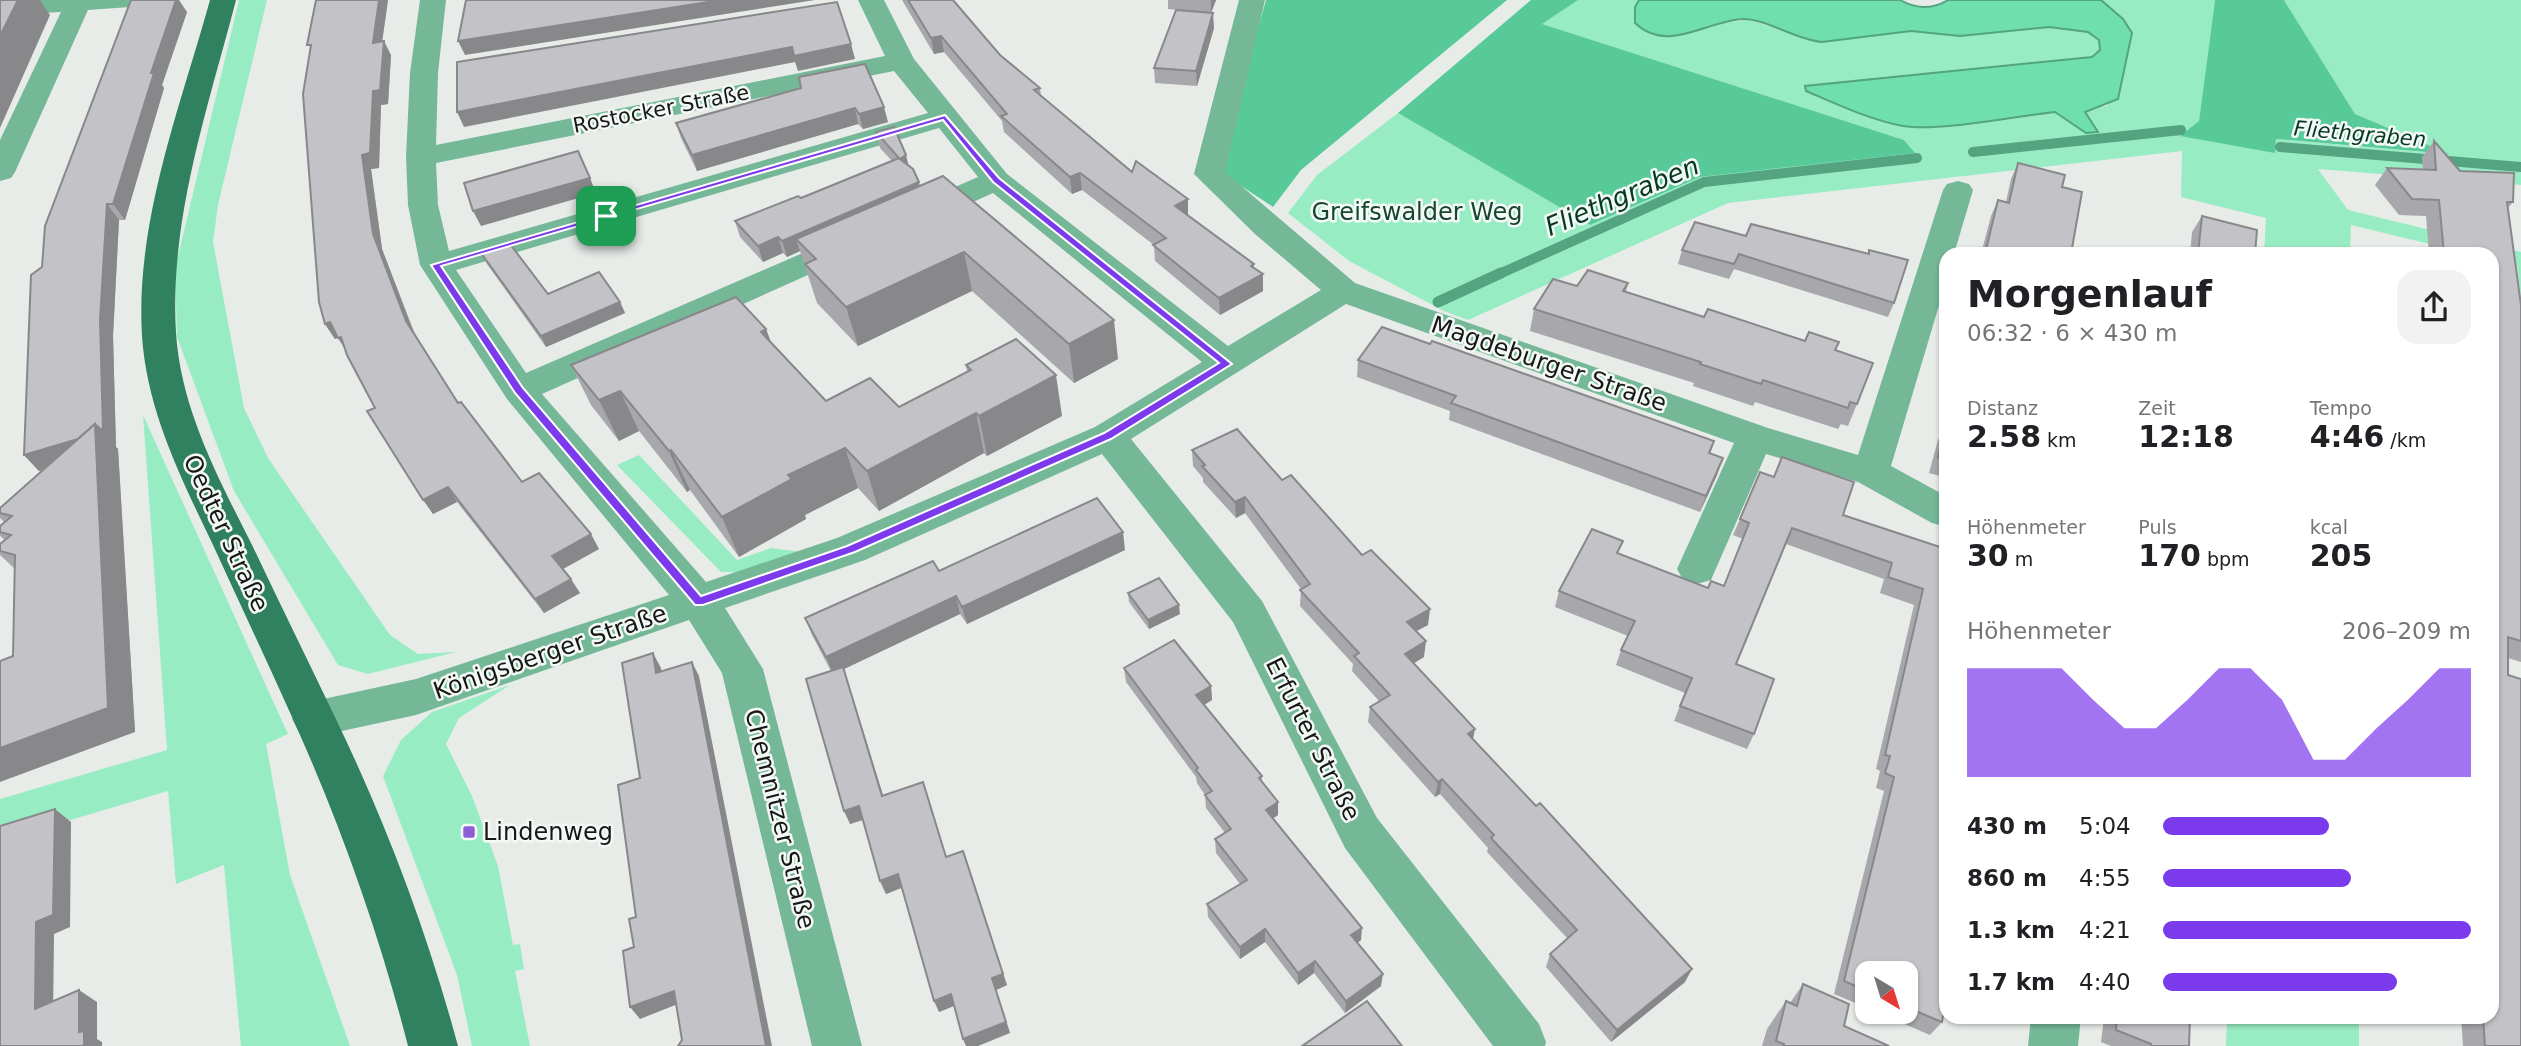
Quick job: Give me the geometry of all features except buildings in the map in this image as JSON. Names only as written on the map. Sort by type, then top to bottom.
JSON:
[{"type":"main road","name":"Oedter Straße","points":[[223,0],[170,201],[160,266],[159,335],[166,385],[181,438],[314,719],[394,909],[416,977],[433,1046]]},
{"type":"street","points":[[0,7],[135,0]]},
{"type":"street","points":[[433,0],[437,70],[421,157],[423,205],[436,265],[945,117]]},
{"type":"street","points":[[1252,0],[1209,174],[1266,227],[1343,292]]},
{"type":"street","points":[[862,2],[901,61],[996,180],[1227,364]]},
{"type":"street","points":[[0,172],[78,3]]},
{"type":"street","name":"Rostocker Straße","points":[[421,157],[901,61]]},
{"type":"street","points":[[519,390],[996,180]]},
{"type":"street","points":[[1940,247],[1958,190]]},
{"type":"street","points":[[1871,472],[1939,252]]},
{"type":"street","name":"Chemnitzer Straße","points":[[436,265],[519,390],[699,602],[742,669],[838,1046]]},
{"type":"street","name":"Königsberger Straße","points":[[314,719],[416,697],[851,549],[1108,436],[1343,292]]},
{"type":"street","name":"Magdeburger Straße","points":[[1343,292],[1755,437],[1871,472],[1939,509]]},
{"type":"street","name":"Erfurter Straße","points":[[1108,436],[1248,612],[1361,833],[1521,1042]]},
{"type":"street","points":[[1697,569],[1755,437]]},
{"type":"street","points":[[2053,1046],[2055,1024]]},
{"type":"green space","points":[[239,0],[267,0],[218,205],[213,242],[244,408],[268,458],[390,635],[418,654],[456,652],[368,674],[338,665],[234,491],[177,337],[175,269]]},
{"type":"green space","name":"Greifswalder Weg","points":[[1578,0],[1639,0],[1635,7],[1719,23],[1749,20],[1822,42],[1912,31],[1960,36],[2049,27],[2088,32],[2099,40],[2100,50],[2092,57],[1805,87],[1806,91],[1854,111],[1904,126],[1937,127],[2055,112],[2086,133],[2097,131],[2085,112],[2092,107],[2107,106],[2123,19],[2101,0],[2215,0],[2199,121],[2181,136],[2275,152],[2276,139],[2446,154],[2355,114],[2284,0],[2521,0],[2521,185],[2318,169],[2348,210],[2521,252],[2521,298],[2517,265],[2499,261],[2499,247],[2442,247],[2351,225],[2350,247],[2264,247],[2266,218],[2181,197],[2182,151],[1728,203],[1468,320],[1444,311],[1349,261],[1288,213],[1317,175],[1398,113],[1590,225],[1700,177],[1914,152],[1904,140],[1541,24]]},
{"type":"green space","points":[[143,415],[288,734],[266,744],[290,875],[350,1046],[241,1046],[224,865],[176,884],[168,791],[0,841],[0,799],[167,750]]},
{"type":"green space","points":[[639,455],[737,560],[771,548],[801,552],[743,572],[721,572],[617,465]]},
{"type":"green space","points":[[510,685],[459,718],[446,744],[472,796],[498,866],[513,945],[520,944],[524,969],[515,971],[530,1046],[472,1046],[457,975],[383,776],[401,740],[432,712]]},
{"type":"green space","points":[[2227,1024],[2359,1024],[2359,1046],[2226,1046]]},
{"type":"shaded area","points":[[1266,0],[1507,0],[1301,170],[1273,207],[1226,176],[1220,163]]},
{"type":"shaded area","points":[[1531,0],[1578,0],[1542,24],[1904,140],[1915,153],[1700,177],[1590,225],[1398,113]]},
{"type":"shaded area","points":[[1639,0],[1900,0],[1924,7],[1948,0],[2101,0],[2123,19],[2132,33],[2118,99],[2085,112],[2098,132],[2086,133],[2055,112],[1937,127],[1903,126],[1866,116],[1806,91],[1805,86],[2092,57],[2100,50],[2099,40],[2088,32],[2049,27],[1960,36],[1911,31],[1822,42],[1802,38],[1762,22],[1743,19],[1674,36],[1660,36],[1635,23],[1635,7]]},
{"type":"shaded area","points":[[2215,0],[2284,0],[2355,114],[2449,154],[2276,139],[2275,153],[2180,136],[2199,121]]},
{"type":"waterway","name":"Fliethgraben","points":[[1973,152],[2181,130]]},
{"type":"waterway","name":"Fliethgraben","points":[[2280,147],[2521,167]]},
{"type":"waterway","name":"Fliethgraben","points":[[1497,275],[1704,182],[1917,158]]},
{"type":"waterway","name":"Fliethgraben","points":[[1438,302],[1501,273]]},
{"type":"place","name":"Lindenweg","points":[[469,832]]},
{"type":"route","points":[[945,117],[996,180],[1227,364],[1108,436],[851,549],[699,602],[519,390],[436,265],[606,216],[945,117]]}]
